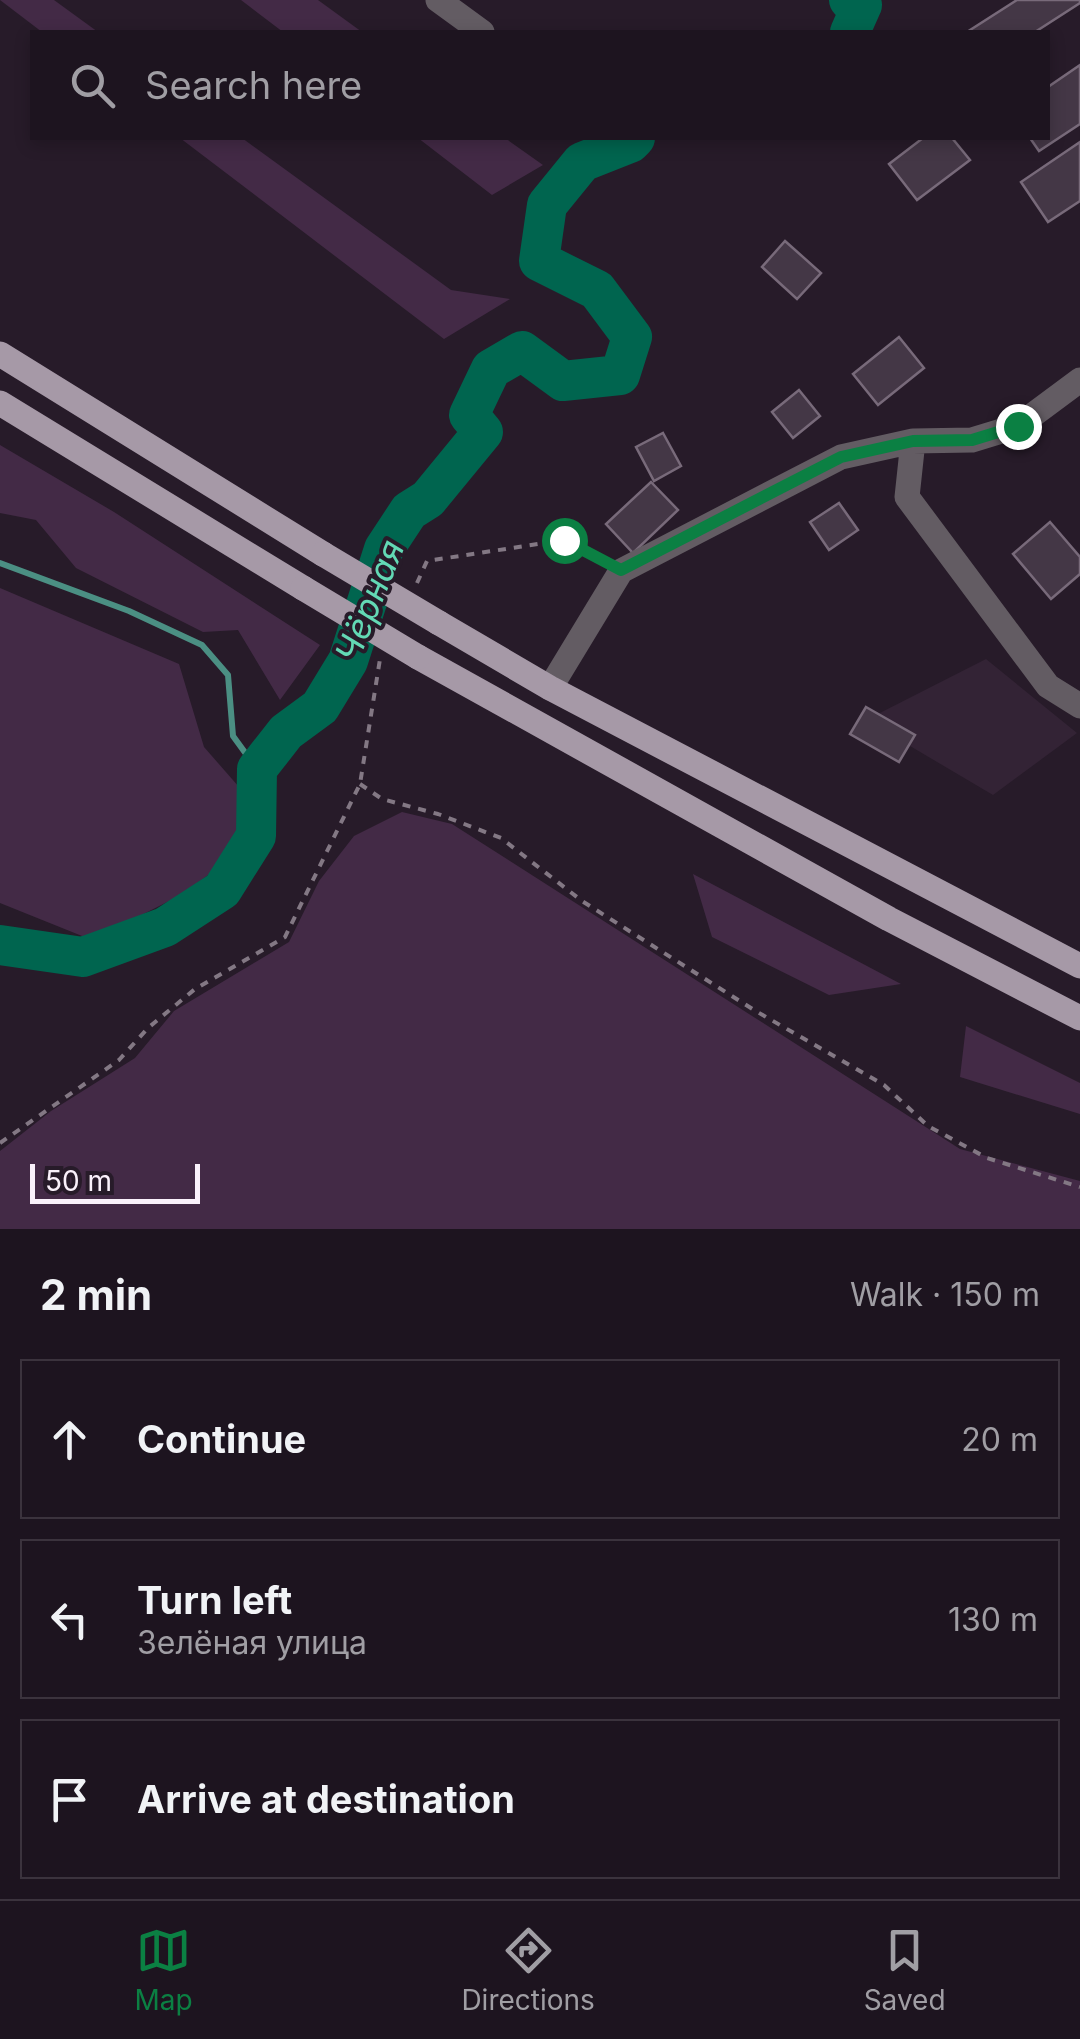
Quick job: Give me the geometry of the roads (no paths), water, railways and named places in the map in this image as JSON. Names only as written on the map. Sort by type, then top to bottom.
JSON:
[{"type":"main road","points":[[0,354],[323,554],[550,688],[1080,966]]},
{"type":"main road","points":[[0,403],[418,657],[889,919],[1080,1018]]},
{"type":"street","points":[[438,0],[479,30]]},
{"type":"street","points":[[550,688],[621,570],[841,457],[913,441],[972,440],[1018,426],[1080,380]]},
{"type":"street","points":[[913,441],[908,496],[1048,686],[1080,706]]},
{"type":"waterway","name":"Чёрная","points":[[849,0],[862,5],[851,30]]},
{"type":"waterway","name":"Чёрная","points":[[0,945],[83,957],[165,927],[222,890],[256,836],[257,769],[286,732],[320,707],[348,661],[384,549],[409,511],[428,499],[483,432],[469,415],[491,369],[522,351],[563,381],[620,375],[632,337],[597,290],[539,261],[547,205],[582,162],[633,140]]},
{"type":"waterway","points":[[0,563],[129,611],[202,645],[228,675],[233,736],[257,769]]}]
